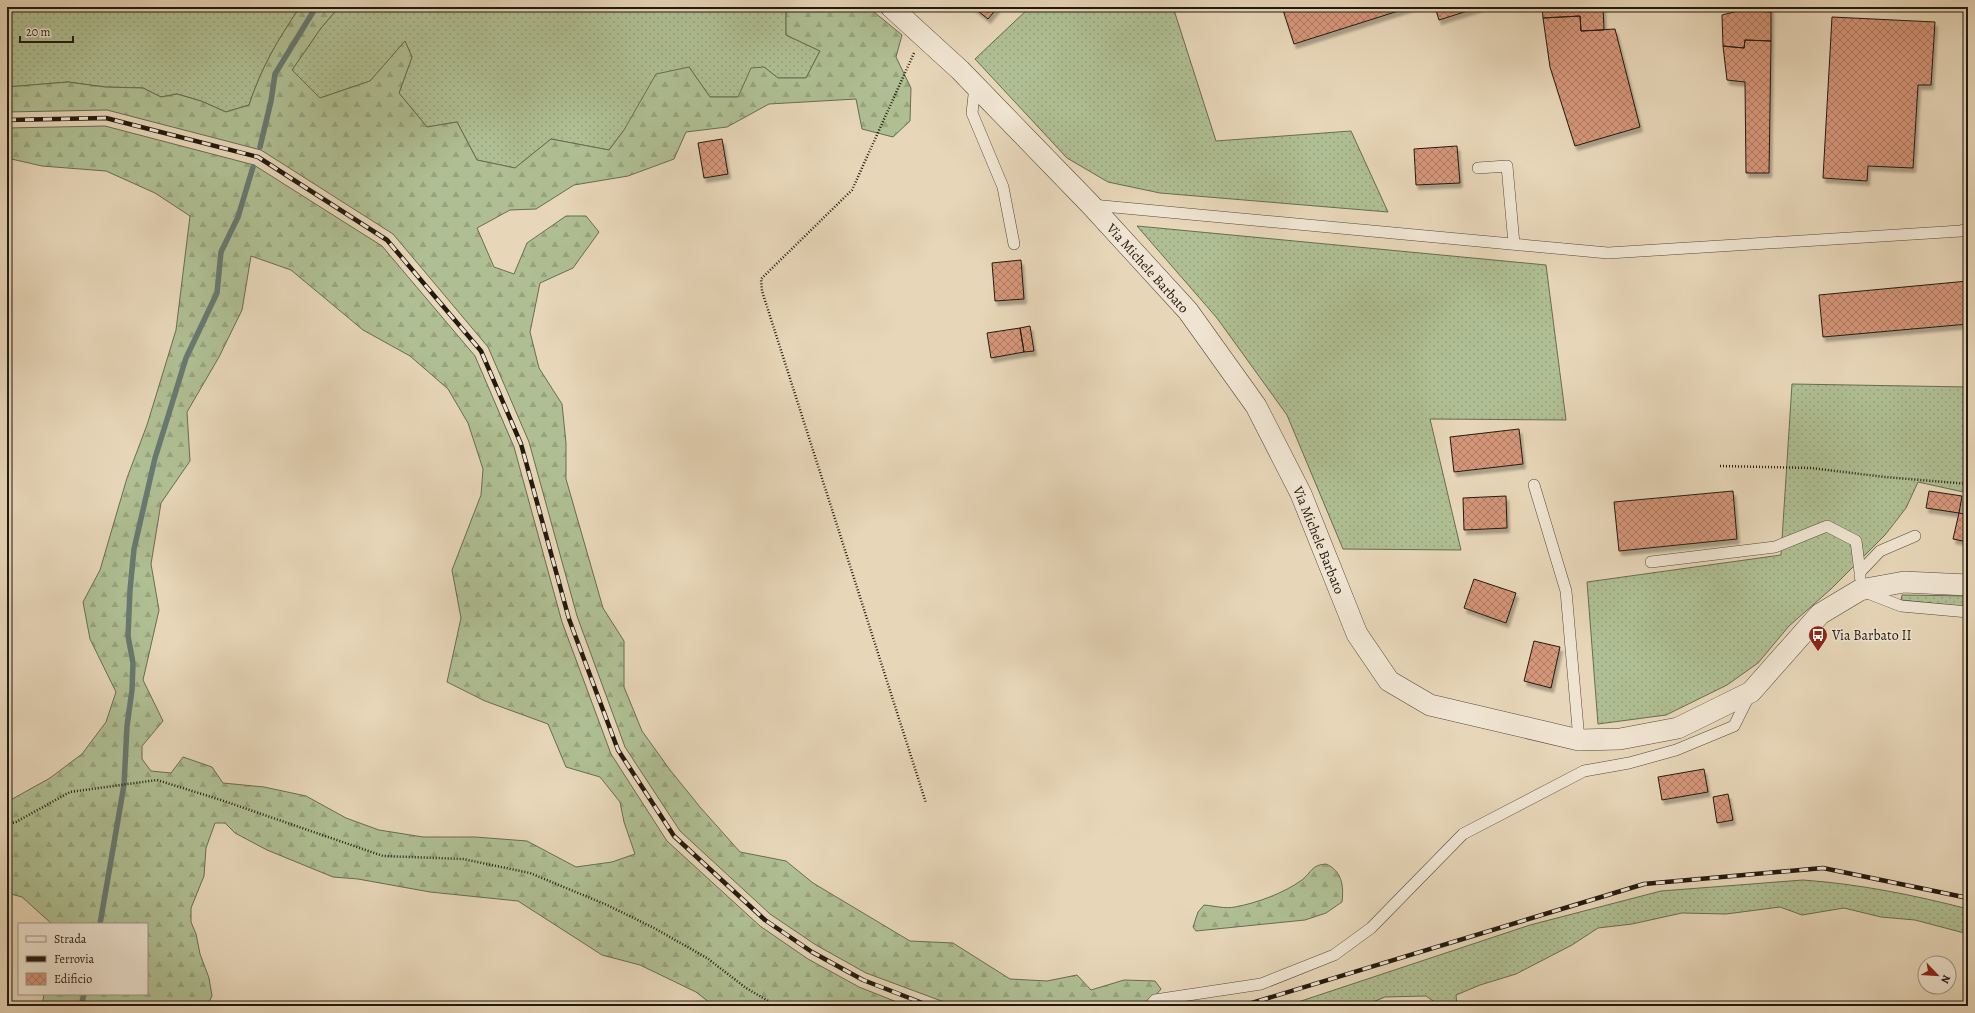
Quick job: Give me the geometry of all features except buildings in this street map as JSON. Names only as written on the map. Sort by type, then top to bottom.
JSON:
[{"type":"street","name":"Via Michele Barbato","points":[[891,7],[922,34],[976,86],[1090,204],[1188,311],[1256,406],[1301,494],[1357,634],[1389,681],[1430,704],[1579,740],[1620,739],[1678,728],[1751,692],[1820,614],[1860,581]]},
{"type":"street","points":[[1860,581],[1968,585]]},
{"type":"lane","points":[[976,86],[972,113],[1003,187],[1014,244]]},
{"type":"lane","points":[[1478,168],[1507,166],[1514,244]]},
{"type":"lane","points":[[1090,204],[1608,253],[1961,231],[1968,228]]},
{"type":"lane","points":[[1534,486],[1566,591],[1579,740]]},
{"type":"lane","points":[[1651,562],[1775,547],[1827,526],[1856,540],[1860,581]]},
{"type":"lane","points":[[1860,581],[1880,551],[1915,536]]},
{"type":"lane","points":[[1860,581],[1901,606],[1968,612]]},
{"type":"lane","points":[[1150,1006],[1155,1000],[1261,984],[1334,955],[1371,928],[1463,834],[1584,771],[1629,763],[1676,750],[1734,726],[1751,692]]},
{"type":"path","points":[[922,34],[852,190],[761,279],[762,291],[926,803]]},
{"type":"path","points":[[1720,466],[1811,468],[1885,477],[1968,484]]},
{"type":"path","points":[[7,824],[16,822],[70,792],[157,780],[221,800],[383,856],[463,859],[530,873],[607,905],[654,928],[707,958],[746,988],[777,1006]]},
{"type":"green space","points":[[7,7],[300,7],[271,54],[259,78],[249,105],[226,112],[201,101],[177,94],[161,97],[143,88],[105,87],[68,82],[7,87]]},
{"type":"green space","points":[[300,7],[339,7],[321,28],[292,70],[320,98],[370,81],[405,41],[412,57],[399,93],[427,127],[457,122],[477,160],[515,168],[551,139],[609,150],[624,130],[656,74],[689,67],[710,97],[738,97],[751,68],[764,67],[778,78],[806,78],[820,51],[786,35],[786,7],[868,7],[902,35],[896,57],[911,88],[910,121],[893,137],[862,129],[856,99],[769,104],[727,127],[686,132],[674,159],[628,176],[574,185],[536,209],[510,210],[477,228],[494,267],[514,274],[527,243],[566,216],[586,216],[599,232],[573,268],[540,283],[530,332],[539,368],[562,404],[566,443],[566,479],[603,608],[624,641],[624,687],[642,731],[670,770],[700,807],[740,852],[786,861],[813,883],[910,941],[953,943],[1010,979],[1047,981],[1077,975],[1091,990],[1124,980],[1155,981],[1161,989],[1157,994],[1146,1001],[1142,1006],[955,1006],[866,973],[816,945],[770,914],[680,831],[625,747],[577,616],[529,442],[488,347],[393,234],[261,150],[107,110],[7,112],[7,87],[68,82],[105,87],[143,88],[161,97],[177,94],[201,101],[226,112],[249,105],[259,78],[271,54]]},
{"type":"green space","points":[[339,7],[786,7],[786,35],[820,51],[806,78],[778,78],[764,67],[738,97],[710,97],[689,67],[624,130],[609,150],[551,139],[515,168],[477,160],[457,122],[427,127],[399,93],[412,57],[405,41],[370,81],[320,98],[292,70],[321,28]]},
{"type":"green space","points":[[1030,7],[1173,7],[1216,141],[1351,131],[1388,212],[1160,193],[1108,182],[1067,158],[975,59]]},
{"type":"green space","points":[[105,126],[254,165],[382,246],[475,356],[514,447],[562,622],[611,754],[667,841],[760,926],[808,959],[859,987],[907,1006],[714,1006],[696,992],[640,965],[602,955],[518,901],[430,892],[358,879],[333,877],[267,850],[235,833],[225,823],[215,823],[206,848],[204,876],[191,908],[191,922],[196,934],[200,954],[209,978],[212,996],[207,1006],[42,1006],[44,995],[148,995],[148,923],[51,923],[22,897],[7,893],[7,802],[50,778],[82,754],[106,722],[116,692],[90,639],[83,602],[100,570],[127,478],[147,425],[176,330],[190,216],[155,193],[106,171],[42,166],[7,158],[7,128]],"holes":[[[251,256],[291,270],[363,330],[410,356],[448,389],[468,423],[483,469],[481,495],[452,570],[461,618],[447,682],[485,701],[548,724],[566,767],[600,777],[620,802],[624,822],[635,854],[612,862],[576,867],[527,841],[475,837],[423,837],[379,830],[346,818],[306,796],[264,787],[223,783],[212,767],[183,757],[171,773],[151,771],[142,759],[142,746],[163,721],[143,680],[159,610],[151,564],[161,503],[190,461],[187,412],[219,357],[242,310]]]},
{"type":"green space","points":[[1137,226],[1546,265],[1566,420],[1430,419],[1461,550],[1343,549],[1287,415],[1217,318]]},
{"type":"green space","points":[[1792,384],[1968,387],[1968,493],[1918,482],[1906,508],[1885,535],[1831,589],[1789,626],[1758,663],[1727,685],[1666,715],[1598,724],[1587,582],[1781,555]]},
{"type":"green space","points":[[1902,595],[1968,596],[1968,607],[1901,600]]},
{"type":"green space","points":[[1326,864],[1339,875],[1343,890],[1342,902],[1326,913],[1305,920],[1196,931],[1193,927],[1198,912],[1204,905],[1231,908],[1261,900],[1295,885],[1314,867]]},
{"type":"green space","points":[[1803,880],[1845,884],[1886,891],[1968,909],[1968,934],[1915,920],[1881,917],[1844,908],[1802,915],[1780,907],[1726,914],[1682,913],[1632,924],[1598,928],[1572,945],[1516,974],[1480,985],[1456,995],[1457,1006],[1440,1006],[1426,996],[1385,997],[1363,1006],[1286,1006],[1530,925],[1661,891]]},
{"type":"waterway","points":[[260,147],[271,101],[275,74],[316,7]]},
{"type":"waterway","points":[[100,923],[124,785],[127,726],[132,690],[133,663],[128,636],[134,549],[155,458],[186,358],[217,293],[221,252],[238,217],[253,167]]},
{"type":"waterway","points":[[81,1006],[84,995]]},
{"type":"railway","points":[[7,120],[106,118],[258,157],[387,240],[481,351],[521,444],[569,619],[618,750],[674,836],[765,920],[812,952],[863,980],[930,1006]]},
{"type":"railway","points":[[1242,1006],[1644,884],[1823,868],[1968,898]]},
{"type":"place","name":"Via Barbato II","points":[[1818,652]]}]
